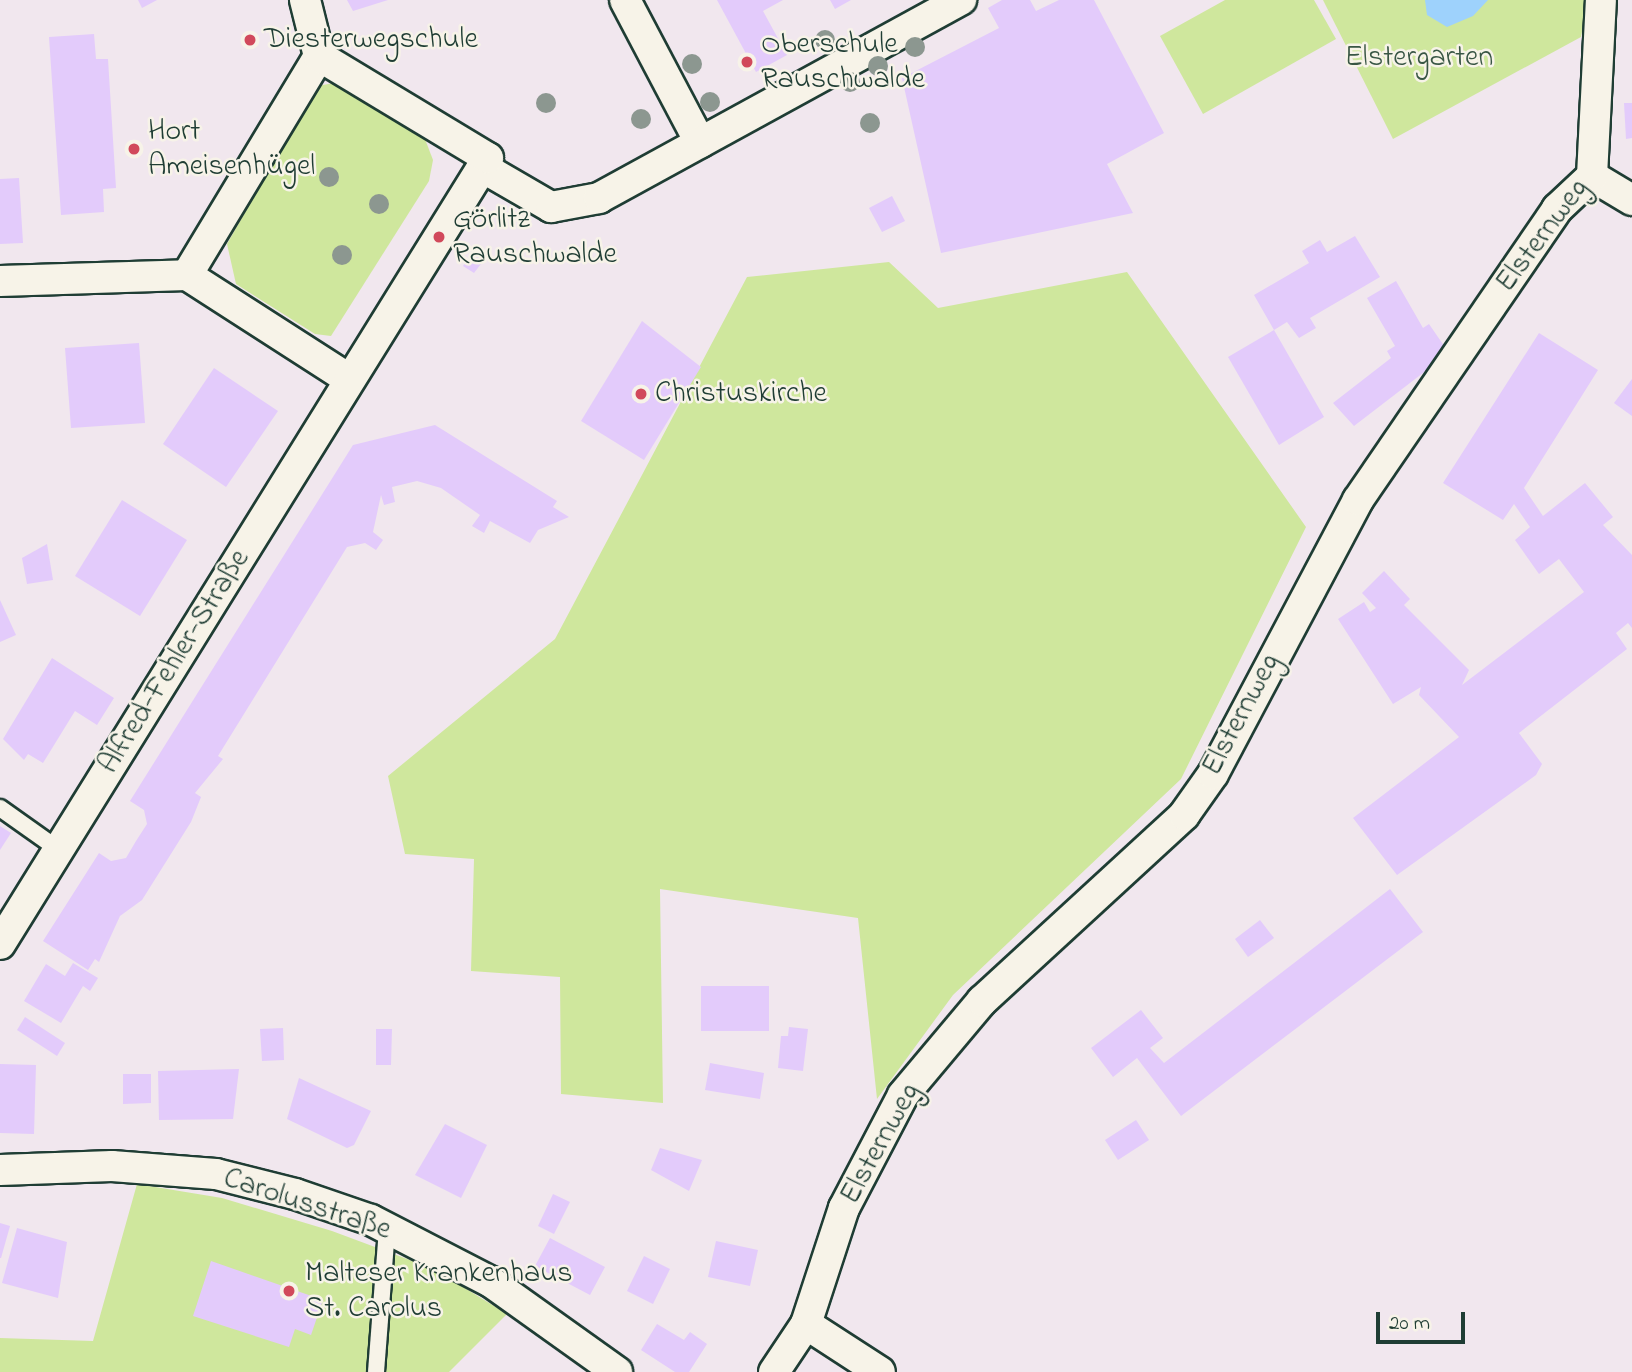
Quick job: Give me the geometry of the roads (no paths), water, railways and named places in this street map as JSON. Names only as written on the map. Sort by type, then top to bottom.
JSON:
[{"type":"street","points":[[305,0],[319,56],[488,158],[482,167],[551,207],[576,205],[700,142],[961,0]]},
{"type":"street","points":[[625,0],[700,142]]},
{"type":"street","name":"Elsternweg","points":[[774,1372],[806,1324],[844,1208],[903,1095],[982,1001],[1184,815],[1213,774],[1358,500],[1557,209],[1592,176],[1601,0]]},
{"type":"street","points":[[187,275],[319,56]]},
{"type":"street","name":"Alfred-Fehler-Straße","points":[[0,944],[482,167]]},
{"type":"street","points":[[1592,176],[1632,200]]},
{"type":"street","points":[[0,281],[187,275],[349,379]]},
{"type":"street","name":"Carolusstraße","points":[[0,1170],[112,1166],[216,1174],[387,1228],[491,1282],[617,1372]]},
{"type":"street","points":[[806,1324],[880,1372]]},
{"type":"lane","points":[[0,808],[59,850]]},
{"type":"lane","points":[[376,1372],[387,1228]]},
{"type":"water","points":[[1425,0],[1488,0],[1473,16],[1447,27],[1427,15]]},
{"type":"place","name":"Diesterwegschule","points":[[250,40]]},
{"type":"place","name":"Oberschule Rauschwalde","points":[[747,62]]},
{"type":"place","name":"Hort Ameisenhügel","points":[[134,149]]},
{"type":"place","name":"Görlitz Rauschwalde","points":[[439,237]]},
{"type":"place","name":"Christuskirche","points":[[641,394]]},
{"type":"place","name":"Malteser Krankenhaus St. Carolus","points":[[289,1291]]},
{"type":"park label","name":"Elstergarten","points":[[1419,58]]}]
